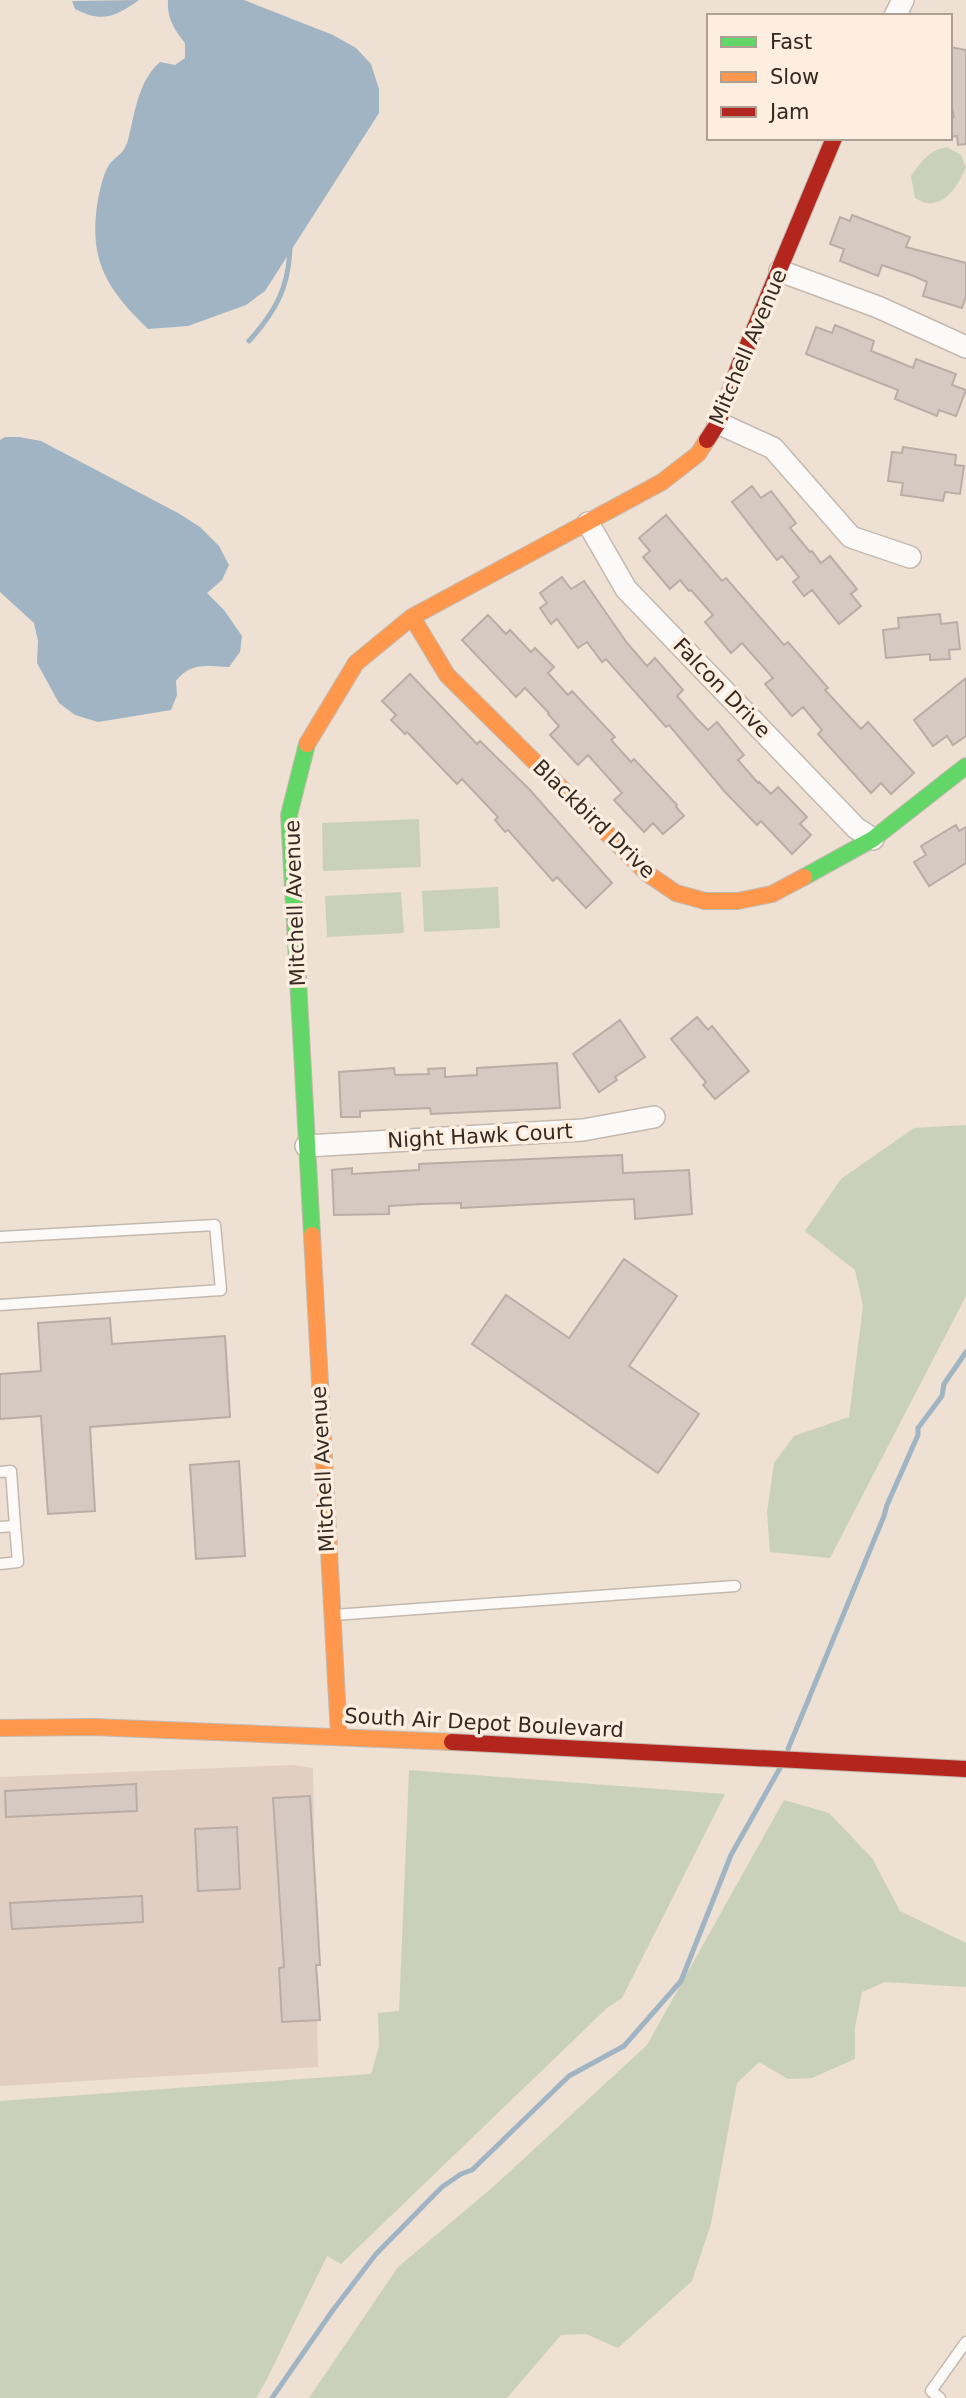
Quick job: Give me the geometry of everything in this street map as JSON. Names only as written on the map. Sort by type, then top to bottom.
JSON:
[{"type":"street","name":"Mitchell Avenue","points":[[339,1736],[289,815],[308,740],[356,663],[412,617],[662,482],[698,454],[718,423],[833,140]]},
{"type":"street","points":[[780,271],[878,307],[966,347]]},
{"type":"street","points":[[718,423],[773,448],[851,537],[910,557]]},
{"type":"street","name":"Falcon Drive","points":[[588,523],[626,589],[856,828],[873,839]]},
{"type":"street","name":"Blackbird Drive","points":[[412,617],[447,675],[648,873],[676,893],[705,901],[738,901],[772,894],[873,839],[966,766]]},
{"type":"street","name":"Night Hawk Court","points":[[306,1146],[583,1130],[654,1117]]},
{"type":"street","name":"South Air Depot Boulevard","points":[[0,1728],[94,1727],[339,1736],[966,1769]]},
{"type":"lane","points":[[0,1237],[215,1225],[221,1290],[0,1305]]},
{"type":"lane","points":[[0,1472],[10,1471],[18,1562],[0,1564]]},
{"type":"lane","points":[[0,1527],[15,1526]]},
{"type":"lane","points":[[331,1616],[735,1586]]},
{"type":"lane","points":[[940,2398],[930,2391],[966,2342]]},
{"type":"shaded area","points":[[292,1765],[313,1768],[318,2067],[0,2086],[0,1777]]},
{"type":"green space","points":[[947,147],[961,155],[966,167],[958,183],[940,201],[932,203],[915,198],[911,176],[930,154]]},
{"type":"green space","points":[[419,819],[421,867],[323,871],[322,823]]},
{"type":"green space","points":[[498,887],[500,928],[424,932],[422,891]]},
{"type":"green space","points":[[401,892],[404,933],[327,937],[325,896]]},
{"type":"green space","points":[[966,1125],[966,1296],[830,1558],[770,1552],[767,1512],[774,1463],[794,1436],[849,1417],[863,1306],[855,1270],[805,1231],[841,1179],[914,1128]]},
{"type":"green space","points":[[409,1770],[725,1794],[622,1998],[607,2008],[341,2264],[327,2256],[256,2398],[0,2398],[0,2101],[371,2074],[379,2046],[378,2013],[399,2011]]},
{"type":"green space","points":[[784,1800],[829,1813],[872,1858],[900,1911],[966,1943],[966,1987],[885,1982],[862,1992],[855,2027],[855,2059],[812,2078],[788,2079],[759,2062],[737,2083],[711,2224],[692,2281],[618,2348],[586,2334],[561,2335],[507,2398],[309,2398],[398,2267],[493,2187],[647,2045]]},
{"type":"water","points":[[139,0],[123,11],[101,17],[75,9],[72,1]]},
{"type":"water","points":[[168,0],[244,0],[333,35],[356,48],[371,64],[379,89],[379,113],[265,291],[246,305],[188,326],[148,329],[122,302],[105,275],[99,260],[95,226],[104,174],[126,145],[138,98],[147,78],[160,62],[175,65],[185,58],[185,43],[172,23]]},
{"type":"water","points":[[5,437],[41,441],[178,513],[200,527],[219,546],[229,565],[222,580],[207,593],[224,610],[242,636],[240,652],[229,667],[200,666],[181,675],[176,681],[177,695],[171,710],[98,722],[75,715],[59,703],[37,663],[38,641],[34,623],[0,592],[0,440]]},
{"type":"building","points":[[952,47],[966,50],[966,144],[958,145],[957,136],[952,137]]},
{"type":"building","points":[[852,215],[910,237],[906,247],[966,263],[966,296],[962,308],[923,296],[927,282],[914,276],[882,265],[878,276],[840,261],[844,249],[830,244],[840,217],[850,221]]},
{"type":"building","points":[[835,325],[874,341],[871,351],[913,368],[916,359],[956,374],[952,385],[966,390],[956,416],[939,410],[937,416],[895,399],[898,390],[806,354],[816,327],[832,333]]},
{"type":"building","points":[[903,447],[956,455],[955,465],[964,466],[960,494],[945,492],[943,501],[901,495],[903,483],[888,481],[892,452],[902,453]]},
{"type":"building","points":[[752,486],[761,498],[771,491],[796,523],[790,528],[810,552],[812,551],[821,563],[830,556],[857,589],[851,594],[861,606],[839,624],[812,590],[804,596],[793,582],[799,577],[782,556],[777,560],[732,502]]},
{"type":"building","points":[[666,515],[722,581],[726,578],[784,645],[788,642],[828,688],[825,690],[861,729],[868,722],[914,773],[891,794],[881,783],[871,793],[818,734],[822,730],[803,707],[792,716],[765,684],[773,678],[742,643],[731,653],[705,622],[713,615],[691,590],[680,580],[670,589],[643,557],[650,551],[639,538]]},
{"type":"building","points":[[562,577],[571,589],[584,581],[627,643],[647,666],[655,658],[683,690],[677,696],[697,719],[708,730],[717,722],[744,755],[738,760],[758,783],[771,794],[778,787],[807,817],[800,824],[811,835],[792,854],[761,821],[757,825],[725,792],[669,725],[666,727],[606,659],[602,662],[587,642],[578,648],[557,619],[551,624],[540,608],[547,603],[540,593]]},
{"type":"building","points":[[940,614],[941,624],[957,622],[960,649],[949,650],[950,659],[930,660],[930,654],[886,658],[883,630],[899,628],[898,618]]},
{"type":"building","points":[[488,615],[506,634],[510,630],[531,652],[535,648],[554,667],[548,673],[568,695],[572,691],[615,737],[611,740],[631,762],[634,759],[684,816],[663,834],[653,823],[644,832],[614,800],[622,793],[588,755],[578,765],[550,735],[559,726],[549,713],[525,688],[516,697],[462,640]]},
{"type":"building","points":[[410,674],[477,744],[480,741],[530,790],[612,883],[586,908],[557,877],[553,881],[508,830],[505,832],[495,820],[498,817],[462,779],[457,784],[407,732],[405,734],[391,720],[396,715],[382,701]]},
{"type":"building","points":[[966,678],[966,736],[953,745],[947,736],[933,746],[914,720]]},
{"type":"building","points":[[956,825],[959,831],[966,827],[966,863],[929,886],[914,862],[926,855],[921,846]]},
{"type":"building","points":[[697,1017],[708,1030],[712,1026],[749,1071],[715,1099],[703,1085],[706,1082],[671,1039]]},
{"type":"building","points":[[620,1020],[645,1057],[615,1077],[617,1080],[599,1092],[573,1054]]},
{"type":"building","points":[[557,1063],[560,1108],[431,1114],[430,1108],[360,1111],[360,1117],[341,1117],[339,1072],[394,1068],[395,1075],[429,1074],[428,1069],[445,1068],[445,1077],[477,1075],[477,1068]]},
{"type":"building","points":[[622,1155],[623,1173],[689,1170],[692,1214],[635,1219],[634,1199],[461,1208],[461,1203],[422,1204],[389,1206],[389,1214],[334,1215],[332,1170],[352,1168],[352,1174],[419,1170],[419,1164]]},
{"type":"building","points":[[624,1259],[677,1296],[629,1366],[699,1414],[658,1473],[472,1344],[506,1295],[569,1338]]},
{"type":"building","points":[[110,1318],[112,1344],[225,1336],[230,1417],[90,1427],[95,1511],[48,1514],[41,1416],[0,1419],[0,1374],[41,1371],[38,1323]]},
{"type":"building","points":[[239,1461],[245,1556],[196,1559],[190,1465]]},
{"type":"building","points":[[136,1784],[137,1811],[6,1817],[5,1791]]},
{"type":"building","points":[[310,1796],[320,1965],[316,1965],[320,2020],[282,2022],[279,1968],[284,1967],[273,1798]]},
{"type":"building","points":[[237,1827],[240,1889],[198,1891],[195,1829]]},
{"type":"building","points":[[142,1896],[143,1922],[12,1929],[10,1903]]},
{"type":"waterway","points":[[249,341],[274,309],[279,298],[287,274],[290,247]]},
{"type":"waterway","points":[[788,1749],[918,1435],[918,1428],[942,1396],[944,1384],[966,1352]]},
{"type":"waterway","points":[[272,2398],[376,2254],[442,2187],[472,2170],[569,2076],[624,2046],[681,1981],[731,1855],[780,1768]]},
{"type":"traffic: fast","points":[[307,744],[289,815],[312,1235]]},
{"type":"traffic: fast","points":[[804,877],[873,839],[966,766]]},
{"type":"traffic: slow","points":[[307,744],[356,663],[412,617],[662,482],[698,454],[707,440]]},
{"type":"traffic: slow","points":[[412,617],[447,675],[648,874],[676,893],[705,901],[738,901],[772,894],[804,877]]},
{"type":"traffic: slow","points":[[312,1235],[339,1736]]},
{"type":"traffic: slow","points":[[0,1728],[94,1727],[452,1742]]},
{"type":"traffic: jam","points":[[707,440],[718,423],[833,140]]},
{"type":"traffic: jam","points":[[452,1742],[966,1769]]}]
